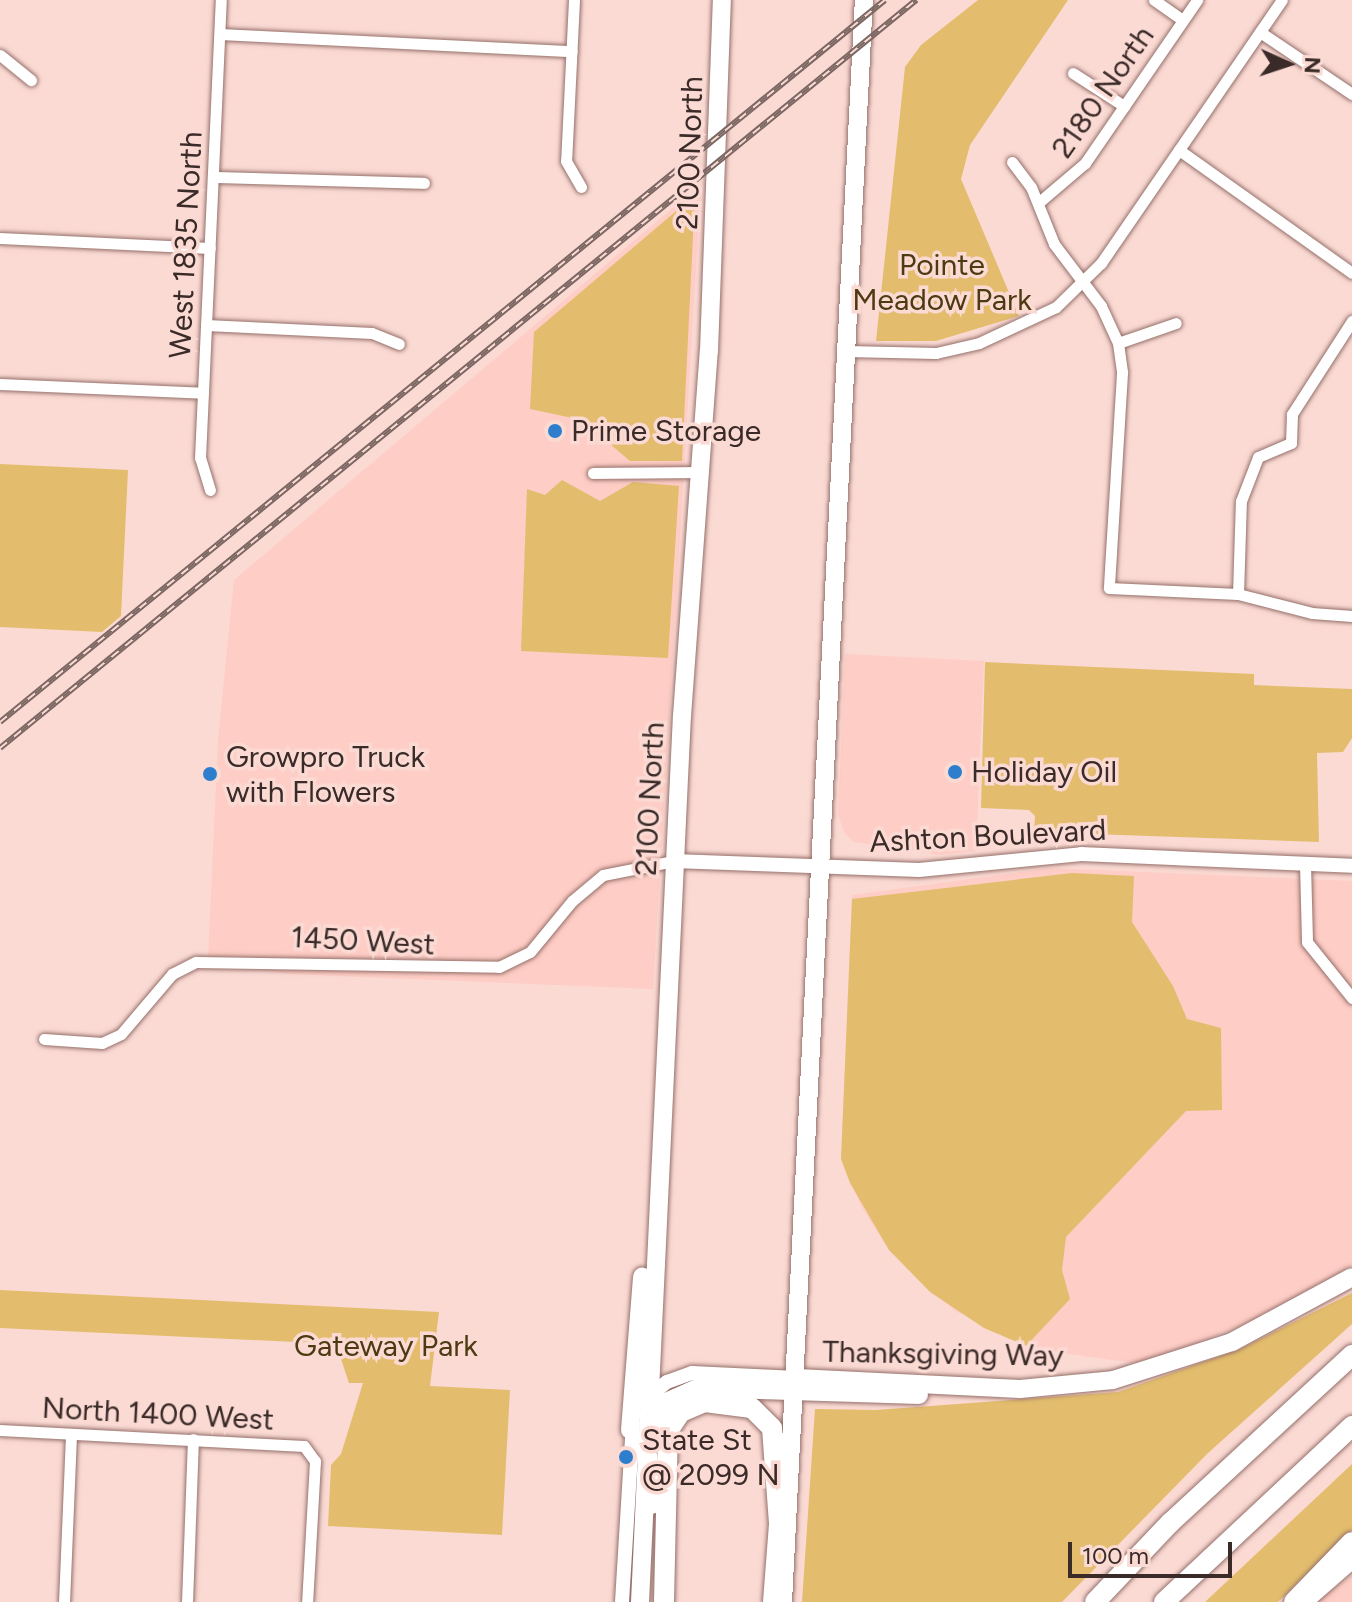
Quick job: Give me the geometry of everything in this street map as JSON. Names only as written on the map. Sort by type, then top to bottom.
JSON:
[{"type":"highway","name":"2100 North","points":[[640,1602],[641,1437],[649,1397],[674,861],[721,122],[722,0]]},
{"type":"highway","points":[[783,1602],[864,0]]},
{"type":"highway","points":[[661,1130],[647,1226],[641,1437],[663,1602]]},
{"type":"highway","name":"Thanksgiving Way","points":[[641,1437],[666,1402],[689,1390],[796,1385],[895,1397],[961,1387],[1047,1389],[1133,1376],[1232,1342],[1352,1277]]},
{"type":"highway","points":[[1095,1602],[1170,1523],[1352,1355]]},
{"type":"highway","points":[[663,1602],[667,1438],[681,1412],[705,1402],[752,1408],[774,1435],[779,1524],[773,1602]]},
{"type":"highway","points":[[1164,1602],[1352,1426]]},
{"type":"highway","points":[[1294,1602],[1352,1542]]},
{"type":"street","name":"West 1835 North","points":[[210,490],[200,466],[221,0]]},
{"type":"street","points":[[574,0],[566,161],[581,187]]},
{"type":"street","points":[[1154,0],[1183,20]]},
{"type":"street","name":"2180 North","points":[[1038,203],[1073,178],[1197,0]]},
{"type":"street","points":[[846,351],[936,353],[979,343],[1027,324],[1083,282],[1282,0]]},
{"type":"street","points":[[1260,32],[1352,94]]},
{"type":"street","points":[[220,34],[572,51]]},
{"type":"street","points":[[0,55],[31,80]]},
{"type":"street","points":[[1073,73],[1124,106]]},
{"type":"street","points":[[1179,150],[1352,273]]},
{"type":"street","points":[[1012,162],[1038,203],[1054,244],[1083,282],[1118,343],[1122,373],[1109,588],[1238,594],[1312,613],[1352,616]]},
{"type":"street","points":[[213,177],[424,183]]},
{"type":"street","points":[[0,238],[210,248]]},
{"type":"street","points":[[1238,594],[1241,501],[1258,457],[1291,443],[1292,414],[1352,321]]},
{"type":"street","points":[[1118,343],[1176,323]]},
{"type":"street","points":[[206,325],[372,333],[399,344]]},
{"type":"street","points":[[0,384],[203,393]]},
{"type":"street","points":[[593,473],[700,472]]},
{"type":"street","name":"Ashton Boulevard","points":[[674,861],[919,870],[1060,854],[1352,866]]},
{"type":"street","name":"1450 West","points":[[44,1039],[102,1043],[121,1034],[172,974],[196,962],[499,967],[530,952],[572,901],[603,875],[674,861]]},
{"type":"street","points":[[1305,864],[1307,942],[1352,998]]},
{"type":"street","points":[[649,1397],[667,1382],[692,1373],[796,1385]]},
{"type":"street","name":"North 1400 West","points":[[0,1430],[291,1444],[311,1452],[307,1602]]},
{"type":"street","points":[[64,1602],[71,1434]]},
{"type":"street","points":[[622,1602],[641,1437]]},
{"type":"street","points":[[187,1602],[193,1439]]},
{"type":"street","points":[[1306,1602],[1352,1562]]},
{"type":"shaded area","points":[[701,184],[653,989],[288,974],[208,961],[218,740],[234,580]]},
{"type":"shaded area","points":[[845,654],[984,661],[976,851],[940,855],[854,842],[845,834],[838,815]]},
{"type":"shaded area","points":[[1051,868],[1352,881],[1352,1265],[1253,1321],[1142,1364],[1039,1350],[955,1311],[889,1250],[862,1208],[841,1159],[852,895]]},
{"type":"shaded area","points":[[1352,1576],[1352,1602],[1317,1602],[1320,1599]]},
{"type":"green space","name":"Pointe Meadow Park","points":[[978,0],[1068,0],[970,145],[961,179],[1019,316],[936,341],[876,341],[905,67],[921,45]]},
{"type":"green space","points":[[695,195],[682,461],[630,461],[582,420],[530,409],[534,332]]},
{"type":"green space","points":[[0,464],[128,470],[121,616],[102,632],[0,627]]},
{"type":"green space","points":[[562,480],[600,501],[633,482],[679,486],[668,658],[521,651],[527,489],[545,495]]},
{"type":"green space","points":[[985,662],[1254,674],[1254,685],[1352,689],[1352,738],[1343,752],[1317,753],[1319,842],[1034,832],[1035,816],[1029,810],[981,808]]},
{"type":"green space","points":[[1072,873],[1134,876],[1132,922],[1173,986],[1187,1019],[1221,1028],[1222,1110],[1186,1111],[1066,1237],[1062,1270],[1070,1299],[1026,1346],[984,1328],[930,1292],[889,1250],[850,1183],[841,1159],[852,899]]},
{"type":"green space","name":"Gateway Park","points":[[0,1290],[439,1312],[430,1386],[510,1390],[502,1535],[328,1526],[331,1465],[341,1454],[363,1383],[349,1383],[336,1344],[0,1328]]},
{"type":"green space","points":[[1352,1293],[1352,1324],[1208,1453],[1062,1602],[802,1602],[815,1409],[876,1410],[1118,1392],[1240,1349]]},
{"type":"green space","points":[[1352,1464],[1352,1530],[1278,1602],[1205,1602]]},
{"type":"railway","points":[[0,722],[885,0]]},
{"type":"railway","points":[[0,748],[916,0]]},
{"type":"place","name":"Prime Storage","points":[[555,431]]},
{"type":"place","name":"Holiday Oil","points":[[955,772]]},
{"type":"place","name":"Growpro Truck with Flowers","points":[[210,774]]},
{"type":"place","name":"State St @ 2099 N","points":[[626,1457]]}]
